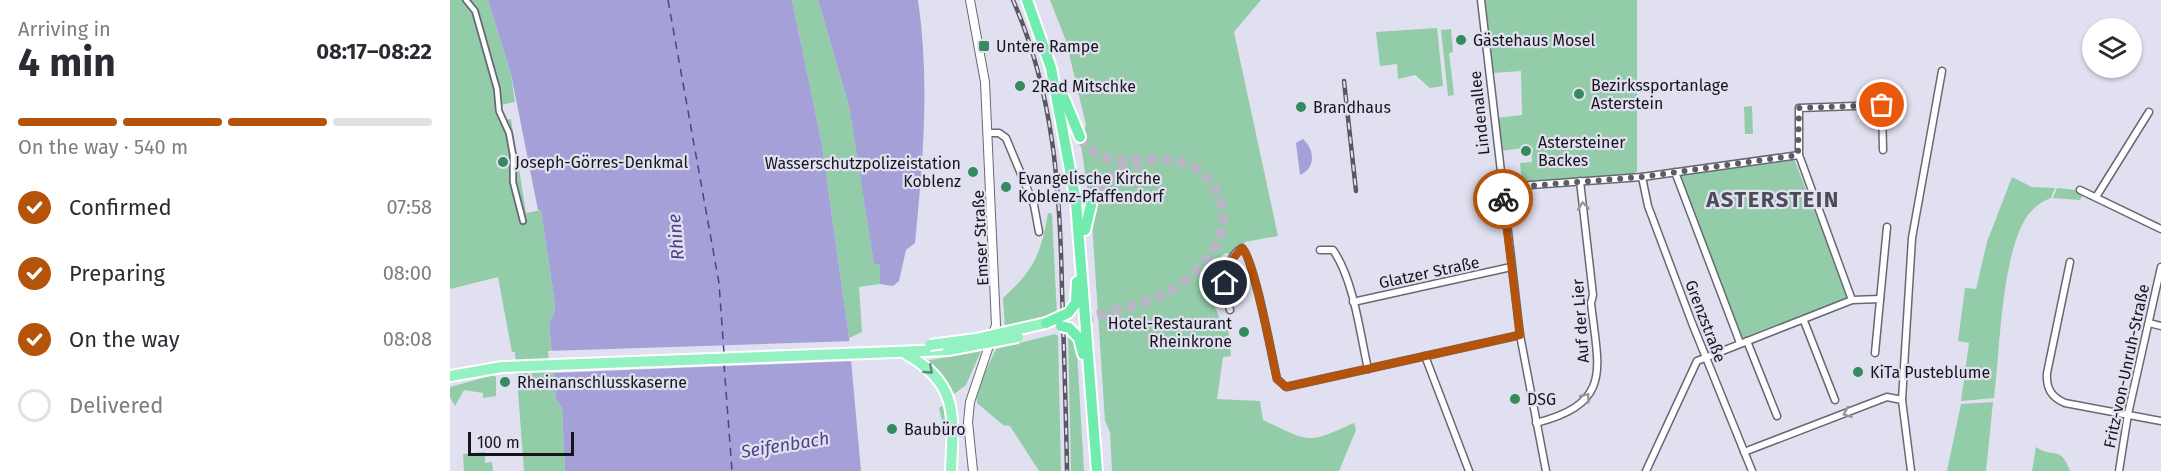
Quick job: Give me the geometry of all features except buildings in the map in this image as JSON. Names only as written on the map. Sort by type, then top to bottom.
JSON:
[{"type":"highway","points":[[1025,0],[1049,87],[1066,180],[1078,294],[1067,322]]},
{"type":"highway","points":[[1025,0],[1041,32],[1051,68],[1076,202],[1096,471]]},
{"type":"highway","points":[[1035,0],[1049,36],[1077,163],[1085,230],[1103,471]]},
{"type":"highway","points":[[1064,98],[1080,137]]},
{"type":"highway","points":[[1085,230],[1090,205]]},
{"type":"highway","points":[[1046,323],[1067,322],[1082,317]]},
{"type":"highway","points":[[1067,322],[1077,335],[1082,348],[1089,471]]},
{"type":"main road","points":[[879,350],[903,353],[948,350],[996,342],[1067,322]]},
{"type":"main road","points":[[452,372],[502,364],[879,350],[976,339],[1046,323]]},
{"type":"main road","points":[[903,353],[931,370],[948,396],[952,408],[951,471]]},
{"type":"street","points":[[466,0],[475,10],[497,89],[498,108],[509,134],[513,155],[513,182],[523,221]]},
{"type":"street","name":"Emser Straße","points":[[970,0],[985,81],[996,325],[970,402],[968,422],[973,471]]},
{"type":"street","name":"Lindenallee","points":[[1481,0],[1520,335],[1546,471]]},
{"type":"street","points":[[1911,471],[1902,400],[1912,233],[1942,70]]},
{"type":"street","points":[[1852,300],[1798,155],[1799,108],[1882,105],[1883,150]]},
{"type":"street","points":[[2096,197],[2148,112]]},
{"type":"street","points":[[988,133],[999,132],[1006,138],[1034,205],[1039,232]]},
{"type":"street","points":[[1502,188],[1642,177],[1798,155]]},
{"type":"street","points":[[1675,172],[1744,342],[1777,416]]},
{"type":"street","name":"Grenzstraße","points":[[1642,177],[1648,206],[1705,357],[1752,471]]},
{"type":"street","name":"Auf der Lier","points":[[1536,423],[1563,415],[1579,406],[1590,393],[1596,379],[1598,365],[1591,303],[1593,295],[1580,181]]},
{"type":"street","points":[[2079,190],[2161,229]]},
{"type":"street","points":[[1875,353],[1887,227]]},
{"type":"street","points":[[1230,310],[1226,291],[1227,271],[1235,253],[1242,248],[1248,260],[1279,383],[1286,387],[1520,335]]},
{"type":"street","points":[[1320,250],[1330,249],[1336,255],[1353,302],[1368,369]]},
{"type":"street","points":[[2070,262],[2047,373],[2048,387],[2055,398],[2065,403],[2161,421]]},
{"type":"street","name":"Glatzer Straße","points":[[1353,302],[1511,267]]},
{"type":"street","name":"Fritz-von-Unruh-Straße","points":[[2118,471],[2128,414],[2161,267]]},
{"type":"street","points":[[1646,471],[1697,361],[1804,321],[1852,300],[1880,299]]},
{"type":"street","points":[[1804,321],[1835,400]]},
{"type":"street","points":[[2149,323],[2161,326]]},
{"type":"street","points":[[1425,356],[1469,471]]},
{"type":"street","points":[[1744,452],[1887,397],[1902,400]]},
{"type":"green space","points":[[450,0],[488,0],[511,74],[515,102],[501,105],[505,120],[511,119],[526,213],[541,210],[555,304],[554,315],[549,323],[556,399],[562,408],[565,471],[524,471],[515,352],[512,352],[498,277],[450,289]]},
{"type":"green space","points":[[792,0],[818,0],[849,106],[874,263],[880,265],[880,284],[859,287],[862,332],[849,338],[822,145]]},
{"type":"green space","points":[[1050,0],[1261,0],[1234,32],[1278,236],[1245,242],[1232,254],[1225,253],[1220,258],[1220,268],[1212,298],[1222,325],[1228,327],[1231,356],[1223,357],[1217,399],[1260,401],[1263,420],[1308,438],[1326,435],[1354,423],[1356,430],[1339,471],[1112,471],[1110,432],[1105,421],[1092,222],[1081,145],[1086,125],[1066,41]]},
{"type":"green space","name":"Bezirkssportanlage Asterstein","points":[[1483,0],[1637,0],[1637,171],[1634,174],[1522,183],[1520,163],[1532,162],[1531,147],[1500,151],[1496,118],[1522,115],[1521,71],[1492,73]]},
{"type":"green space","points":[[1437,28],[1443,86],[1430,88],[1415,75],[1398,79],[1397,64],[1380,66],[1376,32]]},
{"type":"green space","points":[[1451,29],[1453,52],[1449,53],[1454,95],[1448,96],[1441,30]]},
{"type":"green space","points":[[1752,106],[1753,134],[1745,134],[1744,107]]},
{"type":"green space","points":[[1794,159],[1849,299],[1743,339],[1677,175]]},
{"type":"green space","points":[[2012,177],[2032,187],[2055,188],[2051,198],[2038,205],[2027,216],[2015,243],[2005,286],[1994,398],[1961,401],[1969,343],[1958,341],[1965,288],[1976,289],[1987,242]]},
{"type":"green space","points":[[2057,188],[2077,190],[2076,192],[2082,196],[2080,200],[2053,198]]},
{"type":"green space","points":[[1048,213],[1052,214],[1057,315],[1005,328],[1003,298],[1029,270],[1039,251]]},
{"type":"green space","points":[[1055,334],[1058,336],[1061,471],[1039,471],[1010,426],[1003,425],[977,403],[976,392],[996,349]]},
{"type":"green space","points":[[1068,335],[1074,341],[1077,352],[1084,471],[1071,471]]},
{"type":"green space","points":[[981,351],[966,385],[954,394],[944,377],[925,361]]},
{"type":"green space","points":[[493,375],[496,377],[496,396],[483,398],[483,393],[464,390],[455,406],[450,397],[450,387]]},
{"type":"green space","points":[[1993,402],[1986,471],[1947,471],[1961,404]]},
{"type":"green space","points":[[944,405],[947,441],[939,408]]},
{"type":"green space","points":[[2036,447],[2060,455],[2070,471],[2032,471]]},
{"type":"green space","points":[[485,452],[485,463],[492,462],[493,471],[464,471],[463,454]]},
{"type":"water","points":[[488,0],[792,0],[822,145],[849,338],[861,471],[565,471],[562,408],[556,399],[549,322],[554,315],[555,304],[541,210],[538,210],[511,74]]},
{"type":"water","points":[[818,0],[918,0],[924,61],[924,122],[918,213],[915,243],[906,250],[899,281],[893,286],[880,284],[880,265],[874,264],[849,106]]},
{"type":"water","points":[[1303,139],[1310,148],[1312,158],[1309,168],[1300,175],[1296,143]]},
{"type":"pier","points":[[853,341],[854,361],[550,373],[548,351]]},
{"type":"ferry route","points":[[668,0],[719,283],[724,353]]},
{"type":"ferry route","points":[[724,364],[732,471]]},
{"type":"tunnel","points":[[1080,137],[1094,152],[1109,159],[1181,162],[1198,170],[1213,186],[1221,202],[1223,218],[1221,233],[1215,248],[1193,274],[1180,284],[1146,302],[1083,319]]},
{"type":"tunnel","points":[[1091,205],[1094,197],[1110,178],[1124,169],[1141,164]]},
{"type":"railway","points":[[1013,0],[1038,71],[1052,142],[1061,251],[1067,471]]},
{"type":"railway","points":[[1344,81],[1356,191]]},
{"type":"way so far","points":[[1503,199],[1502,188],[1642,177],[1798,155],[1799,108],[1882,105]]},
{"type":"place","name":"Gästehaus Mosel","points":[[1461,40]]},
{"type":"place","name":"Untere Rampe","points":[[984,46]]},
{"type":"place","name":"2Rad Mitschke","points":[[1020,86]]},
{"type":"place","name":"Bezirkssportanlage Asterstein","points":[[1579,94]]},
{"type":"place","name":"Brandhaus","points":[[1301,107]]},
{"type":"place","name":"Astersteiner Backes","points":[[1526,151]]},
{"type":"place","name":"Joseph-Görres-Denkmal","points":[[503,162]]},
{"type":"place","name":"Wasserschutzpolizeistation Koblenz","points":[[973,172]]},
{"type":"place","name":"Evangelische Kirche Koblenz-Pfaffendorf","points":[[1006,187]]},
{"type":"place","name":"Hotel-Restaurant Rheinkrone","points":[[1244,332]]},
{"type":"place","name":"KiTa Pusteblume","points":[[1858,372]]},
{"type":"place","name":"Rheinanschlusskaserne","points":[[505,382]]},
{"type":"place","name":"DSG","points":[[1515,399]]},
{"type":"place","name":"Baubüro","points":[[892,429]]},
{"type":"district","name":"ASTERSTEIN","points":[[1773,199]]},
{"type":"route","points":[[1225,283],[1231,261],[1237,251],[1242,248],[1246,252],[1254,280],[1277,379],[1282,386],[1286,387],[1520,335],[1503,199]]},
{"type":"water label","name":"Rhine","points":[[676,237]]},
{"type":"water label","name":"Seifenbach","points":[[785,445]]}]
